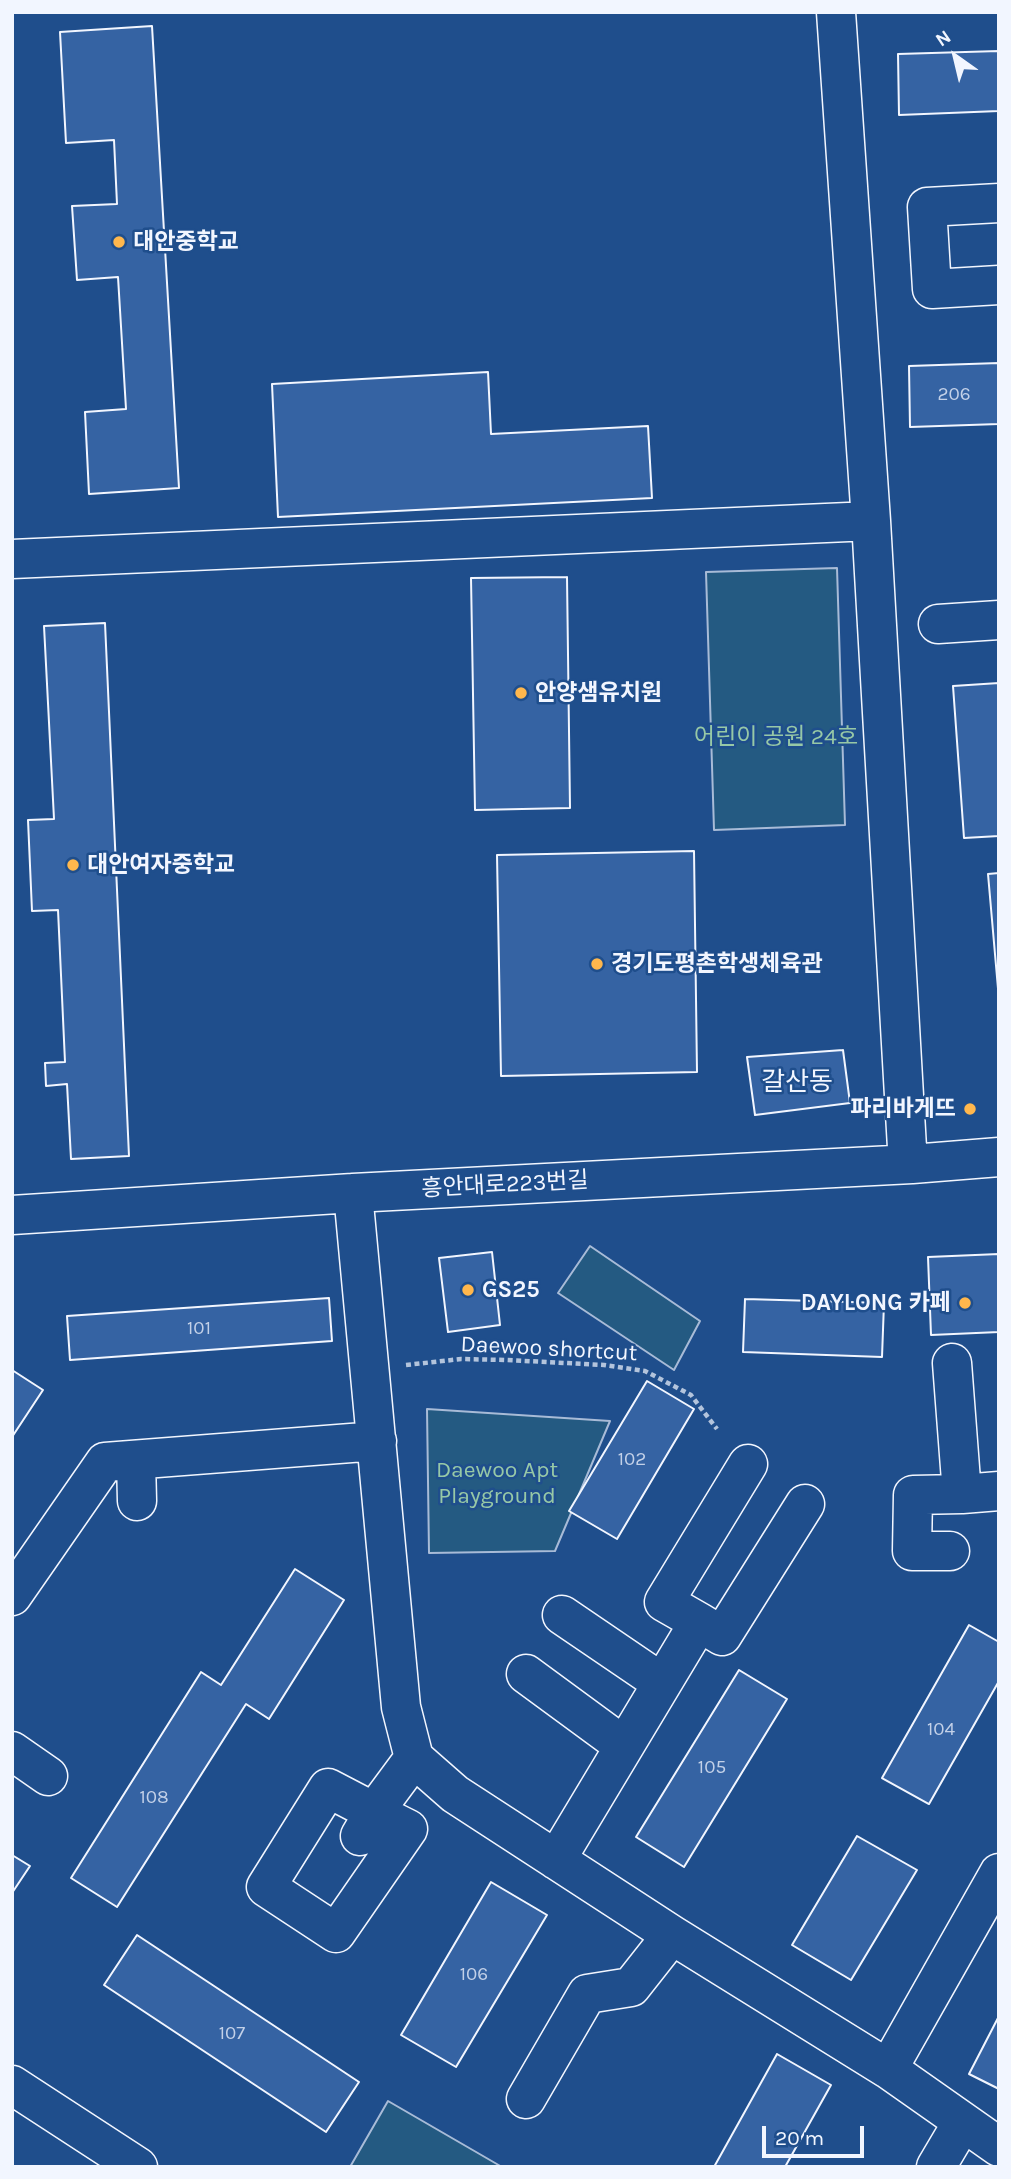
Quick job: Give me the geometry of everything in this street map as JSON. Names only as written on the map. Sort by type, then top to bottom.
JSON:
[{"type":"street","points":[[836,12],[871,521],[907,1148],[912,1164]]},
{"type":"street","points":[[999,203],[927,207],[933,289],[999,285]]},
{"type":"street","points":[[12,559],[871,521]]},
{"type":"street","points":[[938,624],[999,620]]},
{"type":"street","name":"흥안대로223번길","points":[[12,1215],[999,1157]]},
{"type":"street","points":[[353,1193],[401,1707],[414,1758],[455,1794],[672,1935],[888,2069],[999,2147]]},
{"type":"street","points":[[950,1551],[912,1551],[913,1495],[980,1493],[952,1363]]},
{"type":"street","points":[[12,1596],[105,1462],[377,1441]]},
{"type":"street","points":[[136,1460],[137,1501]]},
{"type":"street","points":[[748,1464],[664,1602],[722,1636],[805,1504]]},
{"type":"street","points":[[562,1615],[662,1683]]},
{"type":"street","points":[[556,1860],[699,1622]]},
{"type":"street","points":[[526,1675],[624,1746]]},
{"type":"street","points":[[12,1751],[48,1776]]},
{"type":"street","points":[[367,1824],[414,1758]]},
{"type":"street","points":[[888,2069],[999,1873]]},
{"type":"street","points":[[526,2099],[587,1994],[631,1987],[672,1935]]},
{"type":"street","points":[[12,2085],[138,2167]]},
{"type":"street","points":[[936,2167],[962,2123]]},
{"type":"path","name":"Daewoo shortcut","points":[[367,1338],[403,1365],[461,1359],[507,1360],[604,1365],[645,1371],[691,1395],[717,1429]]},
{"type":"green space","name":"어린이 공원 24호","points":[[837,568],[845,825],[714,830],[706,572]]},
{"type":"green space","points":[[590,1246],[700,1321],[674,1370],[558,1293]]},
{"type":"green space","name":"Daewoo Apt Playground","points":[[427,1409],[610,1421],[555,1551],[429,1553]]},
{"type":"green space","points":[[388,2101],[502,2167],[350,2167]]},
{"type":"building","name":"대안중학교","points":[[152,26],[179,488],[89,494],[85,412],[126,409],[118,277],[77,280],[72,206],[117,204],[114,140],[66,143],[60,32]]},
{"type":"building","points":[[999,51],[999,111],[899,115],[898,54]]},
{"type":"building","points":[[999,363],[999,424],[910,427],[909,366]]},
{"type":"building","points":[[488,372],[491,434],[648,426],[652,498],[278,517],[272,384]]},
{"type":"building","name":"안양샘유치원","points":[[567,577],[570,808],[475,810],[471,578]]},
{"type":"building","name":"대안여자중학교","points":[[105,623],[129,1156],[71,1159],[67,1084],[46,1086],[45,1063],[65,1062],[58,910],[32,911],[28,820],[54,819],[44,626]]},
{"type":"building","points":[[999,683],[999,836],[964,838],[953,686]]},
{"type":"building","name":"경기도평촌학생체육관","points":[[694,851],[697,1072],[501,1076],[497,855]]},
{"type":"building","points":[[999,873],[999,1000],[988,874]]},
{"type":"building","points":[[843,1050],[850,1103],[755,1115],[747,1057]]},
{"type":"building","points":[[492,1252],[500,1325],[448,1332],[439,1258]]},
{"type":"building","points":[[999,1254],[999,1332],[931,1335],[928,1257]]},
{"type":"building","points":[[329,1298],[332,1341],[70,1360],[67,1316]]},
{"type":"building","points":[[745,1299],[884,1303],[882,1357],[743,1352]]},
{"type":"building","points":[[12,1370],[43,1390],[12,1437]]},
{"type":"building","points":[[647,1381],[694,1409],[617,1539],[569,1511]]},
{"type":"building","points":[[295,1569],[344,1600],[269,1719],[246,1704],[117,1907],[71,1878],[201,1672],[221,1685]]},
{"type":"building","points":[[969,1625],[999,1642],[999,1681],[929,1804],[882,1778]]},
{"type":"building","points":[[739,1670],[787,1699],[684,1867],[636,1837]]},
{"type":"building","points":[[857,1836],[917,1870],[851,1980],[792,1945]]},
{"type":"building","points":[[12,1855],[30,1866],[12,1893]]},
{"type":"building","points":[[491,1882],[547,1915],[456,2067],[401,2035]]},
{"type":"building","points":[[137,1935],[359,2082],[326,2132],[104,1985]]},
{"type":"building","points":[[999,2016],[999,2089],[969,2074]]},
{"type":"building","points":[[777,2054],[831,2085],[785,2167],[714,2167]]},
{"type":"place","name":"대안중학교","points":[[119,242]]},
{"type":"place","name":"안양샘유치원","points":[[521,693]]},
{"type":"place","name":"대안여자중학교","points":[[73,865]]},
{"type":"place","name":"경기도평촌학생체육관","points":[[597,964]]},
{"type":"place","name":"파리바게뜨","points":[[970,1109]]},
{"type":"place","name":"GS25","points":[[468,1290]]},
{"type":"place","name":"DAYLONG 카페","points":[[965,1303]]},
{"type":"district","name":"갈산동","points":[[797,1083]]}]
